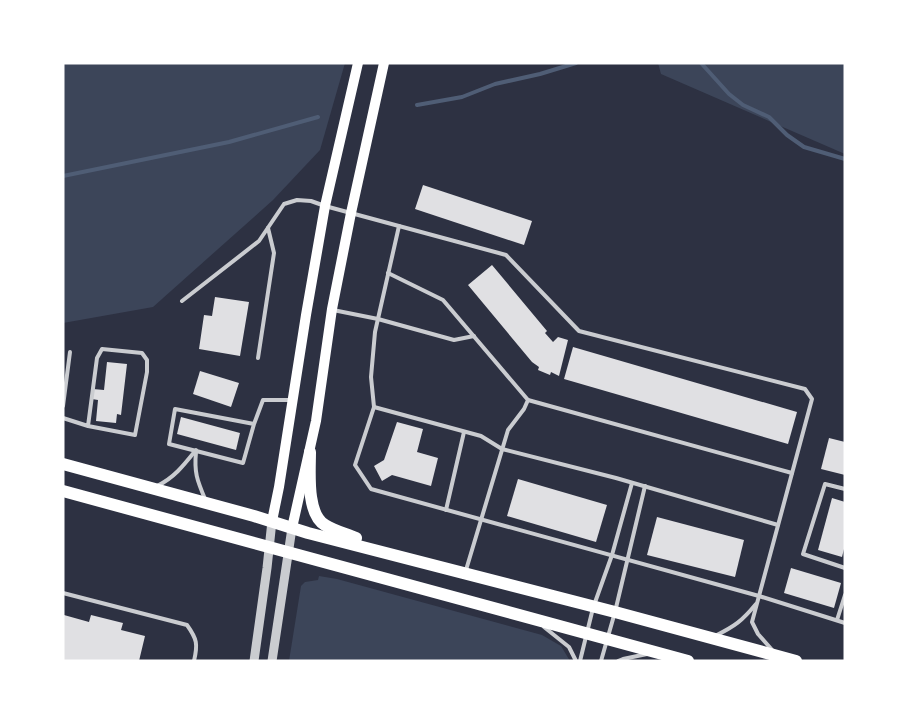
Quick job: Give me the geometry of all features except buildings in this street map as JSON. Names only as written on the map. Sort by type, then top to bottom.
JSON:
[{"type":"main road","points":[[272,521],[325,206],[358,63]]},
{"type":"main road","points":[[292,528],[316,421],[332,309],[384,63]]},
{"type":"main road","points":[[310,452],[310,493],[323,525],[391,553]]},
{"type":"main road","points":[[63,465],[796,661]]},
{"type":"main road","points":[[63,491],[688,661]]},
{"type":"street","points":[[254,661],[272,521]]},
{"type":"street","points":[[272,661],[292,528]]},
{"type":"lane","points":[[182,301],[259,241],[284,204],[297,200],[311,201],[506,255],[579,331],[805,389],[812,399],[752,622],[777,656]]},
{"type":"lane","points":[[399,226],[375,332],[371,377],[374,407],[355,465],[371,489],[759,596],[845,623]]},
{"type":"lane","points":[[258,358],[274,253],[268,227]]},
{"type":"lane","points":[[388,273],[443,300],[528,400],[792,473]]},
{"type":"lane","points":[[332,309],[454,340],[474,336]]},
{"type":"lane","points":[[63,418],[88,426],[135,435],[147,372],[147,360],[142,353],[102,349],[97,358],[88,426]]},
{"type":"lane","points":[[63,406],[70,352]]},
{"type":"lane","points":[[254,424],[175,409],[169,444],[243,463],[263,400],[292,400]]},
{"type":"lane","points":[[465,574],[508,430],[524,410],[528,400]]},
{"type":"lane","points":[[374,407],[481,436],[502,449],[645,486],[778,525]]},
{"type":"lane","points":[[446,510],[464,432]]},
{"type":"lane","points":[[153,488],[175,475],[196,450]]},
{"type":"lane","points":[[196,450],[194,469],[206,503]]},
{"type":"lane","points":[[578,661],[632,483]]},
{"type":"lane","points":[[845,489],[825,484],[803,554],[845,568]]},
{"type":"lane","points":[[601,661],[645,486]]},
{"type":"lane","points":[[63,593],[187,625],[195,637],[197,650],[194,661]]},
{"type":"lane","points":[[837,620],[845,595]]},
{"type":"lane","points":[[712,638],[734,627],[757,604]]},
{"type":"lane","points":[[531,618],[569,647],[578,661]]},
{"type":"lane","points":[[618,661],[623,658],[657,653]]},
{"type":"shaded area","points":[[63,63],[345,63],[320,150],[273,200],[153,307],[63,323]]},
{"type":"shaded area","points":[[658,63],[845,63],[845,154],[661,74]]},
{"type":"shaded area","points":[[319,576],[542,635],[561,646],[570,661],[289,661],[301,586],[305,582],[318,580]]},
{"type":"waterway","points":[[417,105],[462,97],[495,84],[576,63]]},
{"type":"waterway","points":[[701,63],[729,94],[743,105],[769,117],[787,135],[804,147],[845,159]]},
{"type":"waterway","points":[[63,176],[229,142],[318,117]]}]
